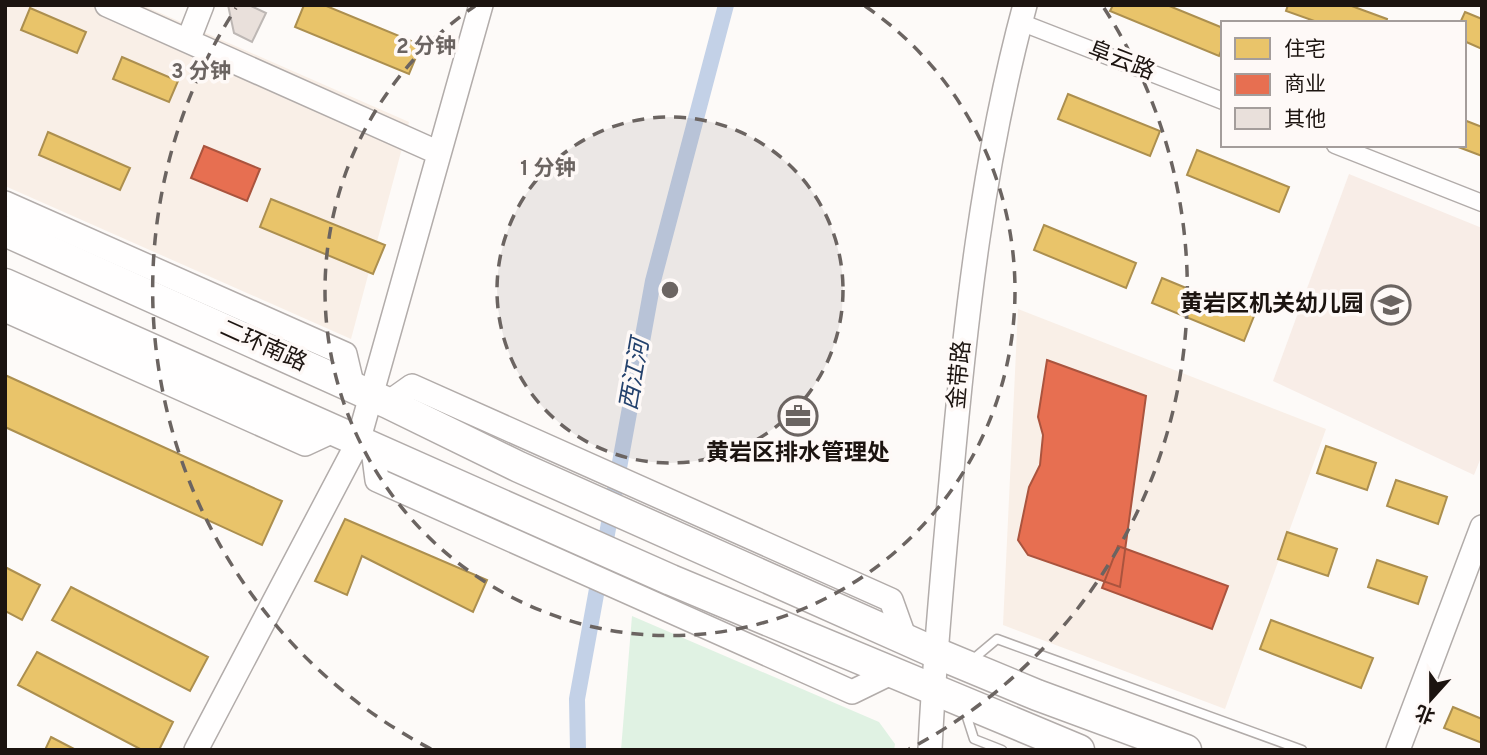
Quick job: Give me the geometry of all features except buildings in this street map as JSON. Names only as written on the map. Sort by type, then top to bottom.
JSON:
[{"type":"highway","name":"二环南路","points":[[5,231],[371,396],[519,467],[936,653],[1186,750]]},
{"type":"highway","points":[[5,284],[354,441],[508,505],[671,580],[1079,750]]},
{"type":"street","points":[[107,5],[439,153]]},
{"type":"street","points":[[188,41],[201,5]]},
{"type":"street","points":[[196,750],[354,441],[371,396],[481,5]]},
{"type":"street","name":"阜云路","points":[[1022,14],[1221,101]]},
{"type":"street","name":"金带路","points":[[930,750],[964,331],[1005,86],[1022,14]]},
{"type":"street","points":[[1340,147],[1482,203]]},
{"type":"street","points":[[5,203],[345,354],[371,396]]},
{"type":"street","points":[[5,310],[305,444],[354,441]]},
{"type":"street","points":[[371,396],[412,386],[891,600],[905,639]]},
{"type":"street","points":[[354,441],[377,480],[852,692],[893,671]]},
{"type":"street","points":[[1398,750],[1482,527]]},
{"type":"lane","points":[[966,666],[997,639],[1302,750]]},
{"type":"lane","points":[[962,702],[974,739],[1002,750]]},
{"type":"shaded area","points":[[5,5],[142,5],[409,122],[351,339],[5,186]]},
{"type":"shaded area","name":"黄岩区机关幼儿园","points":[[1349,174],[1482,228],[1482,455],[1474,475],[1273,381]]},
{"type":"shaded area","points":[[1018,309],[1326,429],[1225,709],[1003,625]]},
{"type":"green space","points":[[632,616],[879,722],[895,744],[894,750],[621,750]]},
{"type":"waterway","name":"西江河","points":[[578,750],[577,699],[653,281],[726,5]]},
{"type":"place","name":"黄岩区机关幼儿园","points":[[1391,305]]},
{"type":"place","name":"黄岩区排水管理处","points":[[798,416]]}]
